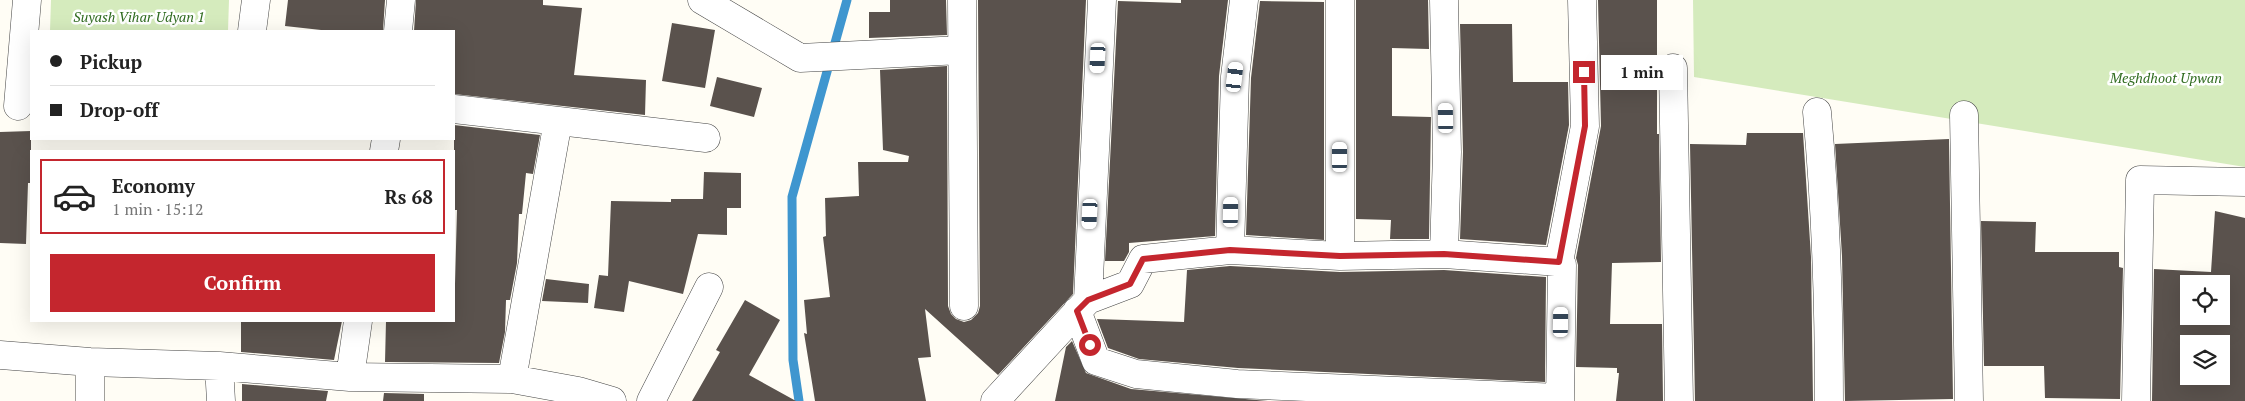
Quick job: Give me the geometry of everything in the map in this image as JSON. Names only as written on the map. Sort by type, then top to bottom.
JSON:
[{"type":"street","points":[[16,106],[27,0]]},
{"type":"street","points":[[252,30],[256,0]]},
{"type":"street","points":[[398,30],[401,0]]},
{"type":"street","points":[[702,0],[800,58],[852,57],[961,50]]},
{"type":"street","points":[[962,0],[964,306]]},
{"type":"street","points":[[1102,0],[1083,306],[1096,361],[1136,374],[1237,384],[1560,400],[1562,265],[1559,262],[1585,126],[1582,0]]},
{"type":"street","points":[[1230,250],[1235,77],[1244,0]]},
{"type":"street","points":[[1340,0],[1340,256]]},
{"type":"street","points":[[1444,0],[1447,152],[1444,254]]},
{"type":"street","points":[[1673,68],[1679,401]]},
{"type":"street","points":[[455,109],[706,138]]},
{"type":"street","points":[[1817,112],[1824,188],[1829,321],[1829,401]]},
{"type":"street","points":[[1964,114],[1969,401]]},
{"type":"street","points":[[512,380],[558,121]]},
{"type":"street","points":[[2136,401],[2140,180],[2245,182]]},
{"type":"street","points":[[995,401],[1083,306],[1130,284],[1143,259],[1230,250],[1340,256],[1444,254],[1559,262]]},
{"type":"street","points":[[651,401],[709,287]]},
{"type":"street","points":[[350,377],[358,322]]},
{"type":"street","points":[[0,355],[90,362],[219,366],[350,377],[512,380],[578,391],[612,401]]},
{"type":"street","points":[[90,362],[90,401]]},
{"type":"street","points":[[219,366],[221,401]]},
{"type":"green space","name":"Suyash Vihar Udyan 1","points":[[51,0],[229,0],[228,30],[50,30]]},
{"type":"green space","name":"Meghdhoot Upwan","points":[[1693,0],[2245,0],[2245,167],[1694,77]]},
{"type":"building","points":[[288,0],[385,0],[383,30],[321,30],[285,26]]},
{"type":"building","points":[[416,0],[543,0],[543,5],[582,8],[574,75],[646,80],[645,115],[455,94],[455,30],[414,30]]},
{"type":"building","points":[[890,0],[946,0],[947,35],[869,38],[869,12],[890,12]]},
{"type":"building","points":[[978,0],[1086,0],[1073,294],[998,375],[925,309],[931,357],[918,358],[926,401],[815,401],[804,333],[807,334],[804,300],[830,297],[823,237],[826,236],[825,198],[859,196],[858,162],[908,162],[909,156],[883,150],[880,70],[947,66],[948,306],[951,314],[956,319],[964,322],[971,320],[978,313],[980,306]]},
{"type":"building","points":[[1181,0],[1228,0],[1219,76],[1215,236],[1129,243],[1129,252],[1124,261],[1105,261],[1118,1],[1181,3]]},
{"type":"building","points":[[1356,0],[1428,0],[1429,49],[1392,48],[1392,116],[1431,117],[1429,239],[1390,239],[1391,220],[1356,219]]},
{"type":"building","points":[[1598,0],[1657,0],[1657,134],[1659,134],[1661,262],[1612,263],[1610,324],[1662,324],[1663,401],[1616,401],[1619,373],[1617,373],[1617,368],[1576,367],[1578,265],[1576,258],[1601,126]]},
{"type":"building","points":[[1260,1],[1324,2],[1324,240],[1246,235],[1251,78]]},
{"type":"building","points":[[672,23],[715,30],[705,88],[662,81]]},
{"type":"building","points":[[1460,24],[1512,24],[1513,82],[1568,82],[1569,125],[1546,245],[1460,239],[1463,152]]},
{"type":"building","points":[[717,77],[762,88],[754,117],[710,106]]},
{"type":"building","points":[[455,125],[540,135],[533,174],[526,173],[522,214],[519,214],[517,263],[510,300],[506,300],[505,332],[499,363],[385,362],[386,322],[455,322],[457,210],[455,210]]},
{"type":"building","points":[[30,131],[30,183],[28,183],[26,244],[0,243],[0,132]]},
{"type":"building","points":[[1747,133],[1803,133],[1811,257],[1813,401],[1695,401],[1690,144],[1746,145]]},
{"type":"building","points":[[1949,139],[1953,399],[1845,401],[1842,256],[1835,144]]},
{"type":"building","points":[[704,172],[741,173],[741,208],[727,208],[727,235],[698,234],[683,294],[629,281],[624,312],[594,308],[599,275],[608,276],[611,201],[671,202],[671,199],[703,199]]},
{"type":"building","points":[[2215,211],[2245,218],[2245,401],[2152,401],[2154,269],[2211,272]]},
{"type":"building","points":[[1981,221],[2036,222],[2035,252],[2119,252],[2119,267],[2123,268],[2120,399],[2045,398],[2044,366],[1984,366]]},
{"type":"building","points":[[1230,266],[1340,272],[1444,270],[1546,277],[1545,382],[1238,368],[1139,359],[1108,348],[1097,319],[1184,322],[1187,270]]},
{"type":"building","points":[[546,279],[589,284],[588,303],[542,301]]},
{"type":"building","points":[[745,300],[780,320],[749,375],[796,401],[692,401],[720,352],[716,350]]},
{"type":"building","points":[[241,322],[342,322],[334,360],[241,352]]},
{"type":"building","points":[[1072,341],[1086,373],[1131,389],[1268,401],[1055,401],[1066,347]]},
{"type":"building","points":[[242,384],[328,391],[326,401],[242,401]]},
{"type":"building","points":[[384,393],[424,394],[424,401],[383,401]]},
{"type":"waterway","points":[[799,401],[793,360],[792,197],[847,0]]},
{"type":"route","points":[[1090,345],[1077,311],[1088,300],[1130,284],[1143,259],[1230,250],[1340,256],[1444,254],[1559,262],[1585,126],[1584,72]]}]
